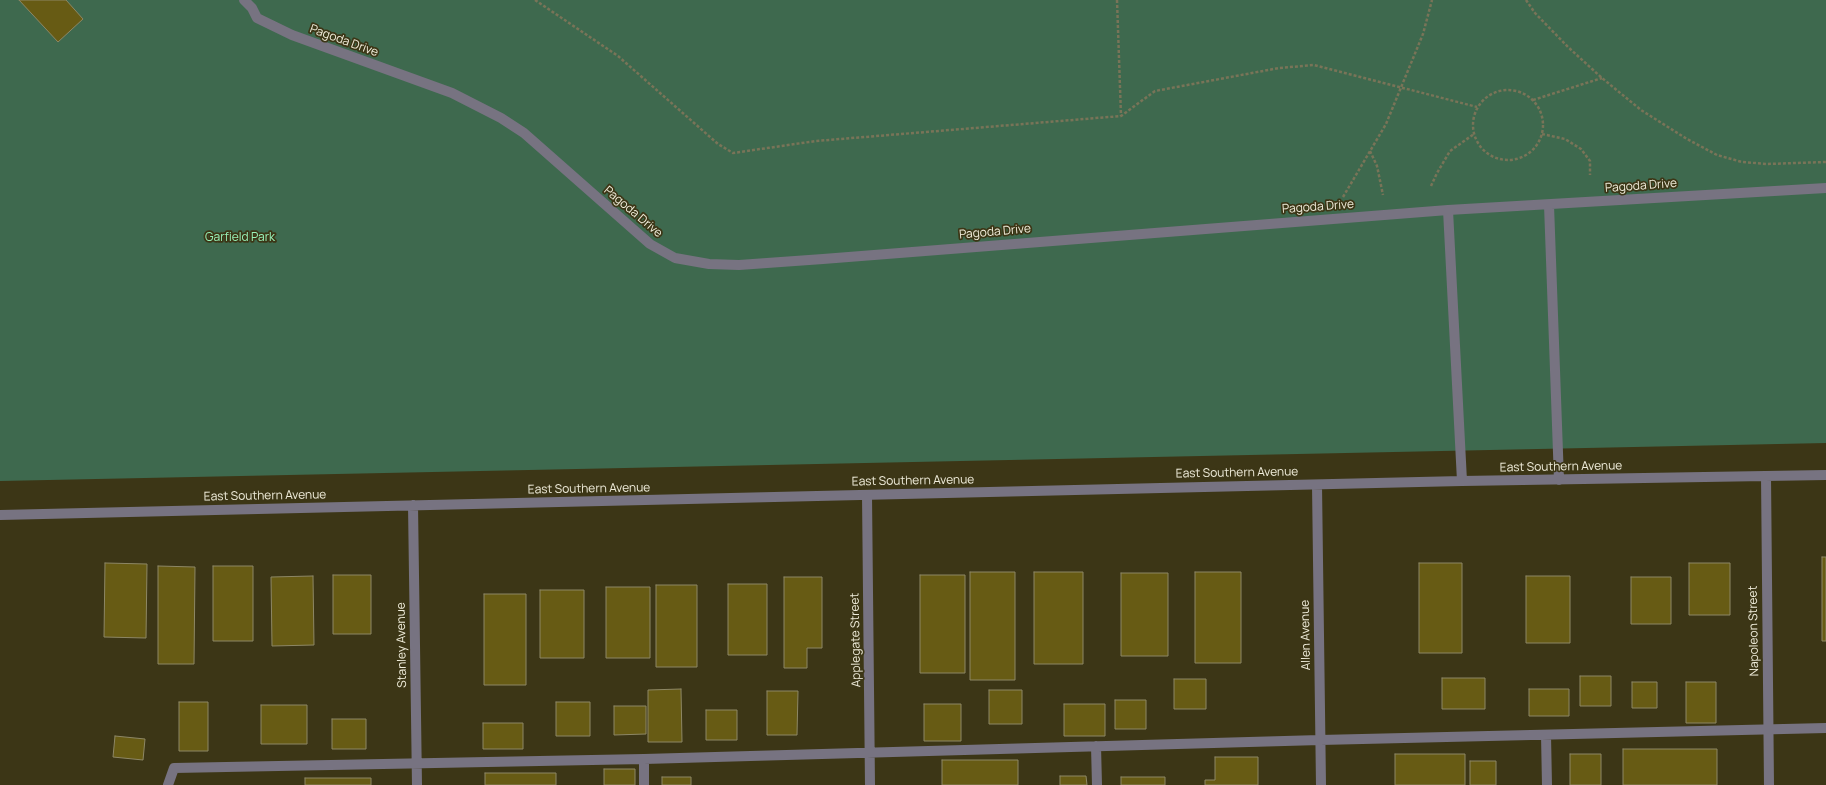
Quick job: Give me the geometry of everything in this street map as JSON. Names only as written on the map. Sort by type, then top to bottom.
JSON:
[{"type":"street","name":"Pagoda Drive","points":[[244,0],[252,8],[257,18],[292,35],[452,93],[501,118],[524,133],[635,233],[650,244],[675,258],[709,264],[739,265],[1330,220],[1388,214],[1826,188]]},
{"type":"street","points":[[1549,205],[1559,480]]},
{"type":"street","points":[[1448,210],[1462,481]]},
{"type":"street","name":"East Southern Avenue","points":[[0,515],[1317,484],[1826,475]]},
{"type":"street","name":"Napoleon Street","points":[[1766,476],[1769,785]]},
{"type":"street","name":"Allen Avenue","points":[[1317,484],[1321,785]]},
{"type":"street","name":"Applegate Street","points":[[868,495],[870,785]]},
{"type":"street","name":"Stanley Avenue","points":[[413,505],[417,785]]},
{"type":"street","points":[[168,785],[174,768],[417,762],[644,759],[1320,740],[1826,728]]},
{"type":"street","points":[[1546,735],[1547,785]]},
{"type":"street","points":[[1096,746],[1097,785]]},
{"type":"street","points":[[644,759],[644,785]]},
{"type":"path","points":[[535,0],[618,56],[718,144],[733,153],[816,141],[1121,116],[1155,91],[1279,68],[1314,65],[1477,107]]},
{"type":"path","points":[[1117,0],[1121,116]]},
{"type":"path","points":[[1330,220],[1386,124],[1424,34],[1432,0]]},
{"type":"path","points":[[1526,0],[1535,13],[1568,47],[1602,78],[1641,110],[1687,139],[1717,155],[1742,162],[1767,164],[1826,162]]},
{"type":"path","points":[[1533,100],[1602,78]]},
{"type":"path","points":[[1503,90],[1514,90],[1533,100],[1540,110],[1543,122],[1542,134],[1537,144],[1529,153],[1519,158],[1508,160],[1496,158],[1486,153],[1478,145],[1474,134],[1474,116],[1477,107],[1484,99],[1493,93],[1503,90]]},
{"type":"path","points":[[1431,186],[1450,151],[1474,134]]},
{"type":"path","points":[[1542,134],[1565,139],[1581,149],[1590,161],[1590,175]]},
{"type":"path","points":[[1370,151],[1377,166],[1388,214]]},
{"type":"green space","name":"Garfield Park","points":[[0,0],[1826,0],[1826,443],[0,481]]},
{"type":"building","points":[[19,0],[66,0],[83,19],[58,42]]},
{"type":"building","points":[[1822,557],[1826,557],[1826,641],[1822,641]]},
{"type":"building","points":[[105,563],[147,564],[146,638],[104,637]]},
{"type":"building","points":[[1419,563],[1462,563],[1462,653],[1419,653]]},
{"type":"building","points":[[1689,563],[1730,563],[1730,615],[1689,615]]},
{"type":"building","points":[[158,566],[195,567],[194,664],[158,664]]},
{"type":"building","points":[[213,566],[253,566],[253,641],[213,641]]},
{"type":"building","points":[[970,572],[1015,572],[1015,680],[970,680]]},
{"type":"building","points":[[1034,572],[1083,572],[1083,664],[1034,664]]},
{"type":"building","points":[[1195,572],[1241,572],[1241,663],[1195,663]]},
{"type":"building","points":[[1121,573],[1168,573],[1168,656],[1121,656]]},
{"type":"building","points":[[333,575],[371,575],[371,634],[333,634]]},
{"type":"building","points":[[920,575],[965,575],[965,673],[920,673]]},
{"type":"building","points":[[313,576],[314,645],[272,646],[271,577]]},
{"type":"building","points":[[1526,576],[1570,576],[1570,643],[1526,643]]},
{"type":"building","points":[[784,577],[822,577],[822,648],[807,648],[807,668],[784,668]]},
{"type":"building","points":[[1631,577],[1671,577],[1671,624],[1631,624]]},
{"type":"building","points":[[728,584],[767,584],[767,655],[728,655]]},
{"type":"building","points":[[656,585],[697,585],[697,667],[656,667]]},
{"type":"building","points":[[606,587],[650,587],[650,658],[606,658]]},
{"type":"building","points":[[540,590],[584,590],[584,658],[540,658]]},
{"type":"building","points":[[484,594],[526,594],[526,685],[484,685]]},
{"type":"building","points":[[1580,676],[1611,676],[1611,706],[1580,706]]},
{"type":"building","points":[[1442,678],[1485,678],[1485,709],[1442,709]]},
{"type":"building","points":[[1174,679],[1206,679],[1206,709],[1174,709]]},
{"type":"building","points":[[1632,682],[1657,682],[1657,708],[1632,708]]},
{"type":"building","points":[[1686,682],[1716,682],[1716,723],[1686,723]]},
{"type":"building","points":[[681,689],[682,742],[648,742],[648,690]]},
{"type":"building","points":[[1529,689],[1569,689],[1569,716],[1529,716]]},
{"type":"building","points":[[989,690],[1022,690],[1022,724],[989,724]]},
{"type":"building","points":[[767,691],[798,691],[797,735],[767,735]]},
{"type":"building","points":[[1115,700],[1146,700],[1146,729],[1115,729]]},
{"type":"building","points":[[179,702],[208,702],[208,751],[179,751]]},
{"type":"building","points":[[556,702],[590,702],[590,736],[556,736]]},
{"type":"building","points":[[924,704],[961,704],[961,741],[924,741]]},
{"type":"building","points":[[1064,704],[1105,704],[1105,736],[1064,736]]},
{"type":"building","points":[[261,705],[307,705],[307,744],[261,744]]},
{"type":"building","points":[[614,706],[646,706],[646,734],[614,735]]},
{"type":"building","points":[[706,710],[737,710],[737,740],[706,740]]},
{"type":"building","points":[[332,719],[366,719],[366,749],[332,749]]},
{"type":"building","points":[[483,723],[523,723],[523,749],[483,749]]},
{"type":"building","points":[[115,736],[145,739],[143,760],[113,757]]},
{"type":"building","points":[[1623,749],[1717,749],[1717,785],[1623,785]]},
{"type":"building","points":[[1395,754],[1465,754],[1465,785],[1395,785]]},
{"type":"building","points":[[1570,754],[1601,754],[1601,785],[1570,785]]},
{"type":"building","points":[[1215,757],[1258,757],[1258,785],[1205,785],[1205,780],[1215,780]]},
{"type":"building","points":[[942,760],[1018,760],[1018,785],[942,785]]},
{"type":"building","points":[[1470,761],[1496,761],[1496,785],[1470,785]]},
{"type":"building","points":[[604,769],[635,769],[635,785],[604,785]]},
{"type":"building","points":[[485,773],[556,773],[556,785],[485,785]]},
{"type":"building","points":[[1060,776],[1086,776],[1087,785],[1060,785]]},
{"type":"building","points":[[662,777],[691,777],[691,785],[662,785]]},
{"type":"building","points":[[1121,777],[1165,777],[1165,785],[1121,785]]},
{"type":"building","points":[[305,778],[371,778],[371,785],[305,785]]}]
